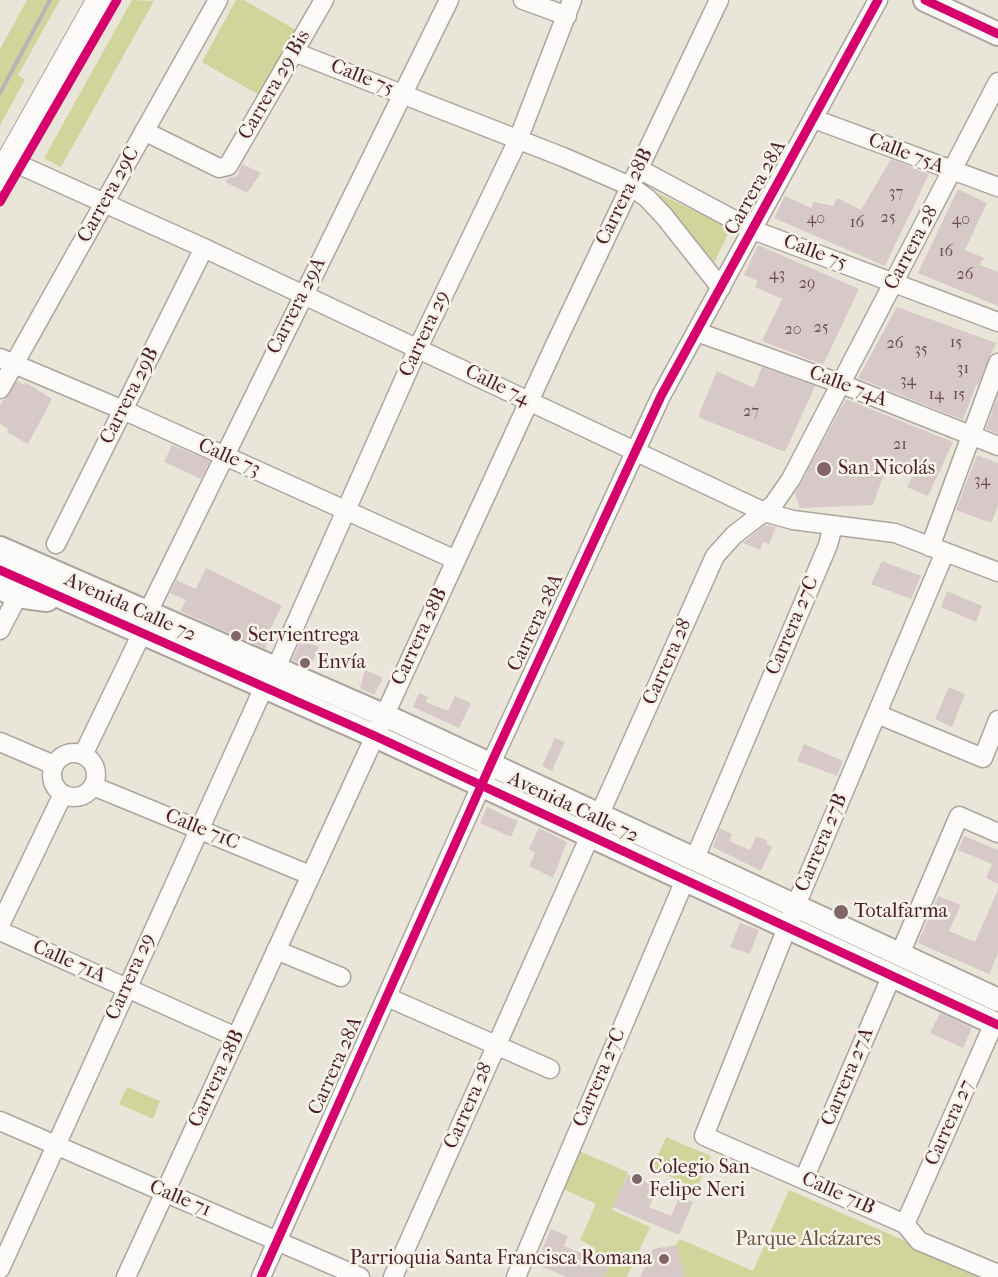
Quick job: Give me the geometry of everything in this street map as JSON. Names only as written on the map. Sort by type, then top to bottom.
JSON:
[{"type":"highway","points":[[3,172],[100,0]]},
{"type":"main road","points":[[924,0],[998,34]]},
{"type":"main road","points":[[0,532],[48,560],[61,574]]},
{"type":"main road","name":"Avenida Calle 72","points":[[0,548],[61,574],[145,623],[380,726],[491,765],[998,1000]]},
{"type":"main road","name":"Avenida Calle 72","points":[[0,570],[70,601],[145,623]]},
{"type":"main road","points":[[7,595],[70,601]]},
{"type":"main road","name":"Avenida Calle 72","points":[[380,726],[482,785],[996,1024]]},
{"type":"street","name":"Carrera 29C","points":[[0,389],[7,362],[105,203],[218,0]]},
{"type":"street","name":"Carrera 29 Bis","points":[[144,131],[224,169],[233,161],[324,0]]},
{"type":"street","name":"Carrera 29A","points":[[83,754],[302,294],[449,0]]},
{"type":"street","points":[[523,0],[569,8]]},
{"type":"street","name":"Carrera 28B","points":[[126,1277],[529,402],[719,0]]},
{"type":"street","name":"Carrera 28A","points":[[261,1277],[491,765],[661,396],[878,0]]},
{"type":"street","name":"Carrera 29","points":[[0,1269],[418,348],[518,140],[569,8]]},
{"type":"street","name":"Calle 75","points":[[294,52],[630,186],[647,198],[664,216],[721,288]]},
{"type":"street","name":"Carrera 28","points":[[393,1277],[715,556],[734,535],[764,512],[781,495],[998,82]]},
{"type":"street","name":"Calle 75A","points":[[814,119],[998,187]]},
{"type":"street","name":"Calle 74","points":[[3,172],[20,165],[204,248],[764,512],[833,525],[880,530],[998,572]]},
{"type":"street","name":"Calle 75","points":[[639,169],[753,230],[998,322]]},
{"type":"street","name":"Carrera 29B","points":[[56,543],[204,248]]},
{"type":"street","name":"Calle 74A","points":[[697,332],[839,383],[998,447]]},
{"type":"street","name":"Calle 73","points":[[7,362],[123,410],[456,560]]},
{"type":"street","name":"Carrera 27B","points":[[704,1136],[796,905],[877,714],[938,549],[971,436],[998,363]]},
{"type":"street","name":"Carrera 27C","points":[[695,858],[828,545],[833,525]]},
{"type":"street","points":[[0,630],[7,595]]},
{"type":"street","points":[[877,714],[983,758],[998,720]]},
{"type":"street","points":[[0,741],[54,765]]},
{"type":"street","points":[[67,754],[83,754],[95,768],[93,786],[80,796],[63,794],[53,781],[54,765],[67,754]]},
{"type":"street","name":"Calle 71C","points":[[93,786],[310,875]]},
{"type":"street","points":[[0,925],[63,794]]},
{"type":"street","points":[[900,954],[959,816],[998,833]]},
{"type":"street","name":"Carrera 27C","points":[[516,1277],[685,880]]},
{"type":"street","name":"Calle 71A","points":[[0,931],[236,1037]]},
{"type":"street","points":[[276,950],[340,977]]},
{"type":"street","name":"Carrera 27A","points":[[804,1179],[892,975]]},
{"type":"street","points":[[387,997],[550,1070]]},
{"type":"street","name":"Carrera 27","points":[[906,1224],[996,1024]]},
{"type":"street","name":"Calle 71","points":[[0,1121],[360,1277]]},
{"type":"street","name":"Calle 71B","points":[[704,1136],[906,1224],[919,1241],[998,1274]]},
{"type":"green space","points":[[27,0],[60,0],[18,75],[25,80],[0,125],[0,49]]},
{"type":"green space","points":[[132,0],[154,1],[61,167],[44,158]]},
{"type":"green space","points":[[236,0],[244,0],[296,30],[259,95],[202,62]]},
{"type":"green space","points":[[655,192],[731,228],[714,263],[714,262]]},
{"type":"green space","points":[[127,1087],[160,1101],[153,1119],[119,1104]]},
{"type":"green space","points":[[666,1137],[711,1156],[697,1188],[652,1169]]},
{"type":"green space","points":[[579,1151],[628,1172],[612,1210],[650,1227],[627,1277],[604,1277],[609,1265],[595,1259],[595,1248],[580,1240],[596,1204],[563,1189]]},
{"type":"green space","name":"Parque Alcázares","points":[[789,1190],[986,1277],[685,1277],[677,1254],[676,1245],[680,1239],[753,1271]]},
{"type":"building","points":[[891,159],[929,174],[885,266],[774,218],[785,196],[811,208],[814,202],[833,206],[837,198],[861,210]]},
{"type":"building","points":[[242,164],[261,173],[247,193],[225,182],[228,178],[237,176]]},
{"type":"building","points":[[958,189],[987,203],[965,250],[984,258],[980,265],[998,272],[998,306],[918,273]]},
{"type":"building","points":[[758,245],[859,289],[823,365],[762,341],[782,299],[755,287],[758,281],[744,275]]},
{"type":"building","points":[[897,307],[996,343],[978,385],[976,385],[963,420],[858,378]]},
{"type":"building","points":[[762,367],[815,386],[785,452],[698,417],[717,371],[754,388]]},
{"type":"building","points":[[17,381],[24,385],[25,382],[52,399],[28,444],[7,432],[9,429],[0,424],[0,405]]},
{"type":"building","points":[[998,395],[998,434],[986,429]]},
{"type":"building","points":[[846,399],[953,442],[928,496],[907,487],[914,473],[887,465],[873,505],[800,508],[795,494]]},
{"type":"building","points":[[172,445],[210,461],[201,479],[164,462]]},
{"type":"building","points":[[977,455],[998,463],[998,506],[991,523],[956,510]]},
{"type":"building","points":[[765,525],[776,527],[769,544],[763,542],[760,550],[743,543]]},
{"type":"building","points":[[882,561],[921,576],[911,599],[871,584]]},
{"type":"building","points":[[206,568],[282,606],[268,633],[272,635],[265,649],[180,611],[186,600],[170,593],[176,580],[196,589]]},
{"type":"building","points":[[947,591],[982,606],[976,622],[941,607]]},
{"type":"building","points":[[301,640],[319,647],[310,668],[292,660]]},
{"type":"building","points":[[365,670],[383,678],[374,695],[360,688]]},
{"type":"building","points":[[949,687],[965,694],[952,727],[935,719]]},
{"type":"building","points":[[419,693],[428,697],[426,702],[448,711],[455,696],[471,703],[459,728],[413,707]]},
{"type":"building","points":[[555,738],[565,742],[552,771],[542,766]]},
{"type":"building","points":[[804,744],[843,761],[837,776],[797,761]]},
{"type":"building","points":[[487,807],[518,821],[511,837],[480,823]]},
{"type":"building","points":[[539,828],[567,842],[553,878],[529,866],[535,853],[529,849]]},
{"type":"building","points":[[720,828],[732,834],[729,841],[750,850],[756,836],[768,841],[766,844],[772,847],[761,871],[713,847]]},
{"type":"building","points":[[964,836],[998,850],[998,884],[986,878],[992,864],[958,850]]},
{"type":"building","points":[[998,890],[998,954],[989,974],[918,943],[938,896],[961,905],[949,931],[975,942]]},
{"type":"building","points":[[740,923],[759,930],[750,954],[730,947]]},
{"type":"building","points":[[940,1013],[972,1028],[963,1048],[930,1033]]},
{"type":"building","points":[[628,1174],[658,1187],[649,1207],[671,1216],[680,1196],[693,1202],[679,1235],[613,1207]]},
{"type":"building","points":[[551,1229],[568,1236],[564,1246],[609,1265],[604,1277],[566,1277],[536,1264]]},
{"type":"building","name":"Parrioquia Santa Francisca Romana","points":[[676,1245],[685,1277],[640,1277],[653,1249]]},
{"type":"railway","points":[[0,93],[50,0]]},
{"type":"cycle path","points":[[0,202],[117,0]]},
{"type":"cycle path","points":[[261,1277],[494,757],[661,396],[878,0]]},
{"type":"cycle path","points":[[925,0],[998,34]]},
{"type":"cycle path","points":[[0,570],[375,736],[998,1025]]},
{"type":"place","name":"San Nicolás","points":[[824,469]]},
{"type":"place","name":"Servientrega","points":[[236,636]]},
{"type":"place","name":"Envía","points":[[305,663]]},
{"type":"place","name":"Totalfarma","points":[[841,912]]},
{"type":"place","name":"Colegio San Felipe Neri","points":[[637,1179]]},
{"type":"place","name":"Parrioquia Santa Francisca Romana","points":[[664,1259]]}]
